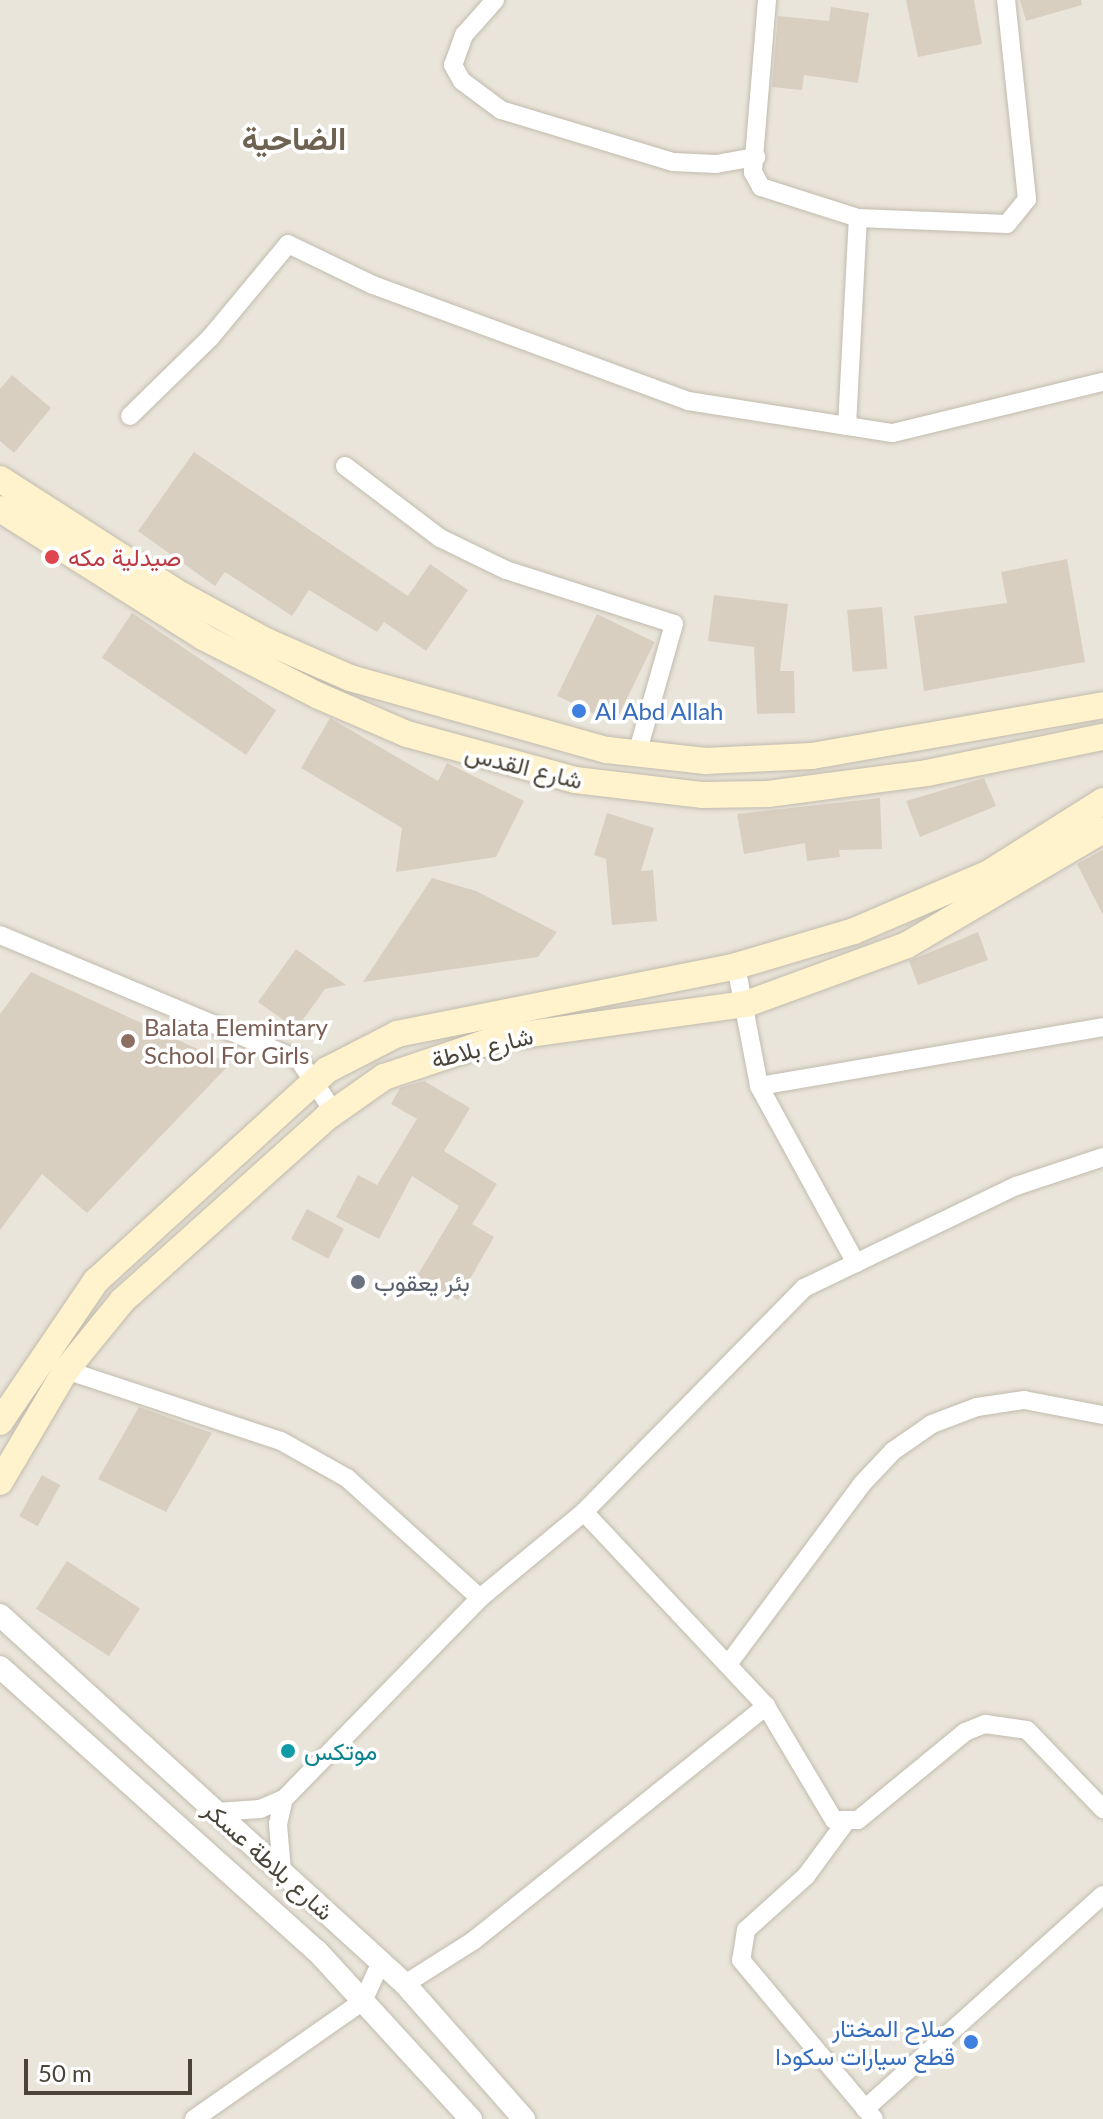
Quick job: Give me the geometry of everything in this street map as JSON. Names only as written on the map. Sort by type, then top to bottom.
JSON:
[{"type":"main road","name":"شارع القدس","points":[[0,479],[181,595],[336,672],[473,717],[637,754],[705,761],[812,756],[1103,705]]},
{"type":"main road","name":"شارع القدس","points":[[0,509],[190,629],[319,696],[407,734],[575,780],[703,795],[796,792],[1103,737]]},
{"type":"main road","name":"شارع بلاطة","points":[[0,1422],[96,1281],[316,1079],[397,1034],[736,966],[929,902],[989,873],[1103,801]]},
{"type":"main road","name":"شارع بلاطة","points":[[0,1482],[66,1370],[164,1261],[334,1112],[384,1077],[500,1038],[746,1004],[907,945],[1103,830]]},
{"type":"street","points":[[495,0],[464,35],[453,65],[462,81],[501,110],[673,162],[716,164],[756,157]]},
{"type":"street","points":[[767,0],[753,172],[761,187],[858,218],[1007,224],[1027,199],[1006,0]]},
{"type":"street","points":[[847,426],[858,218]]},
{"type":"street","points":[[130,416],[210,338],[288,244],[373,285],[688,401],[893,433],[1103,382]]},
{"type":"street","points":[[345,466],[440,538],[506,570],[674,624],[637,754]]},
{"type":"street","points":[[0,935],[279,1050],[316,1079],[334,1112]]},
{"type":"street","points":[[736,966],[746,1004],[759,1086],[856,1263]]},
{"type":"street","points":[[759,1086],[1103,1027]]},
{"type":"street","points":[[217,1812],[250,1811],[284,1799],[480,1598],[584,1512],[804,1288],[1016,1186],[1103,1157]]},
{"type":"street","points":[[66,1370],[281,1441],[347,1478],[480,1598]]},
{"type":"street","points":[[729,1663],[861,1485],[893,1451],[932,1424],[977,1407],[1024,1400],[1103,1415]]},
{"type":"street","points":[[584,1512],[729,1663],[766,1706],[826,1814],[845,1823],[858,1820],[965,1732],[985,1724],[1027,1730],[1103,1809]]},
{"type":"street","name":"شارع بلاطة عسكر","points":[[0,1615],[405,1984],[524,2119]]},
{"type":"street","name":"شارع بلاطة عسكر","points":[[0,1667],[317,1951],[471,2119]]},
{"type":"street","points":[[405,1984],[473,1941],[766,1706]]},
{"type":"street","points":[[282,1871],[278,1824],[284,1799]]},
{"type":"street","points":[[845,1823],[806,1876],[746,1930],[741,1960],[870,2114],[1103,1895]]},
{"type":"street","points":[[194,2119],[363,2001],[381,1962]]},
{"type":"shaded area","points":[[0,0],[1103,0],[1103,2119],[0,2119]]},
{"type":"building","points":[[906,0],[974,0],[982,44],[918,57]]},
{"type":"building","points":[[1020,0],[1081,0],[1082,5],[1026,21]]},
{"type":"building","points":[[831,7],[869,13],[858,83],[804,75],[802,90],[772,87],[778,16],[829,21]]},
{"type":"building","points":[[12,375],[51,408],[14,453],[0,441],[0,389]]},
{"type":"building","points":[[194,452],[408,596],[430,564],[468,590],[426,651],[384,622],[377,632],[309,590],[292,616],[225,572],[215,586],[138,531]]},
{"type":"building","points":[[1067,559],[1085,662],[924,691],[914,616],[1007,603],[1001,572]]},
{"type":"building","points":[[714,595],[788,604],[780,671],[794,671],[795,713],[757,714],[754,647],[708,641]]},
{"type":"building","points":[[882,607],[887,669],[853,672],[847,610]]},
{"type":"building","points":[[132,613],[276,710],[246,755],[102,658]]},
{"type":"building","points":[[597,614],[655,642],[615,724],[557,696]]},
{"type":"building","points":[[330,718],[438,781],[447,763],[524,801],[496,857],[396,872],[402,828],[301,768]]},
{"type":"building","points":[[984,778],[996,806],[920,837],[906,801]]},
{"type":"building","points":[[880,798],[882,849],[839,850],[840,857],[807,861],[805,843],[744,854],[737,814]]},
{"type":"building","points":[[607,813],[654,828],[641,871],[653,870],[657,921],[612,925],[606,859],[594,855]]},
{"type":"building","points":[[1103,850],[1103,915],[1077,864]]},
{"type":"building","points":[[432,878],[476,891],[557,932],[538,957],[363,982]]},
{"type":"building","points":[[978,932],[988,960],[918,985],[909,961]]},
{"type":"building","points":[[296,949],[346,985],[325,989],[296,1029],[258,1002]]},
{"type":"building","points":[[31,972],[230,1064],[87,1213],[42,1174],[0,1230],[0,1014]]},
{"type":"building","points":[[424,1081],[470,1108],[444,1151],[497,1184],[472,1224],[494,1237],[458,1300],[417,1276],[459,1206],[412,1176],[379,1239],[336,1217],[358,1175],[377,1185],[417,1119],[391,1104],[400,1088]]},
{"type":"building","points":[[307,1209],[344,1229],[328,1259],[291,1239]]},
{"type":"building","points":[[139,1407],[212,1433],[166,1512],[98,1479]]},
{"type":"building","points":[[42,1475],[60,1485],[38,1526],[19,1516]]},
{"type":"building","points":[[67,1561],[140,1608],[109,1656],[36,1609]]},
{"type":"place","name":"صيدلية مكه","points":[[52,557]]},
{"type":"place","name":"Al Abd Allah","points":[[579,711]]},
{"type":"place","name":"Balata Elemintary School For Girls","points":[[128,1041]]},
{"type":"place","name":"بئر يعقوب","points":[[358,1282]]},
{"type":"place","name":"موتكس","points":[[288,1751]]},
{"type":"place","name":"صلاح المختار قطع سيارات سكودا","points":[[971,2042]]},
{"type":"district","name":"الضاحية","points":[[294,138]]}]
